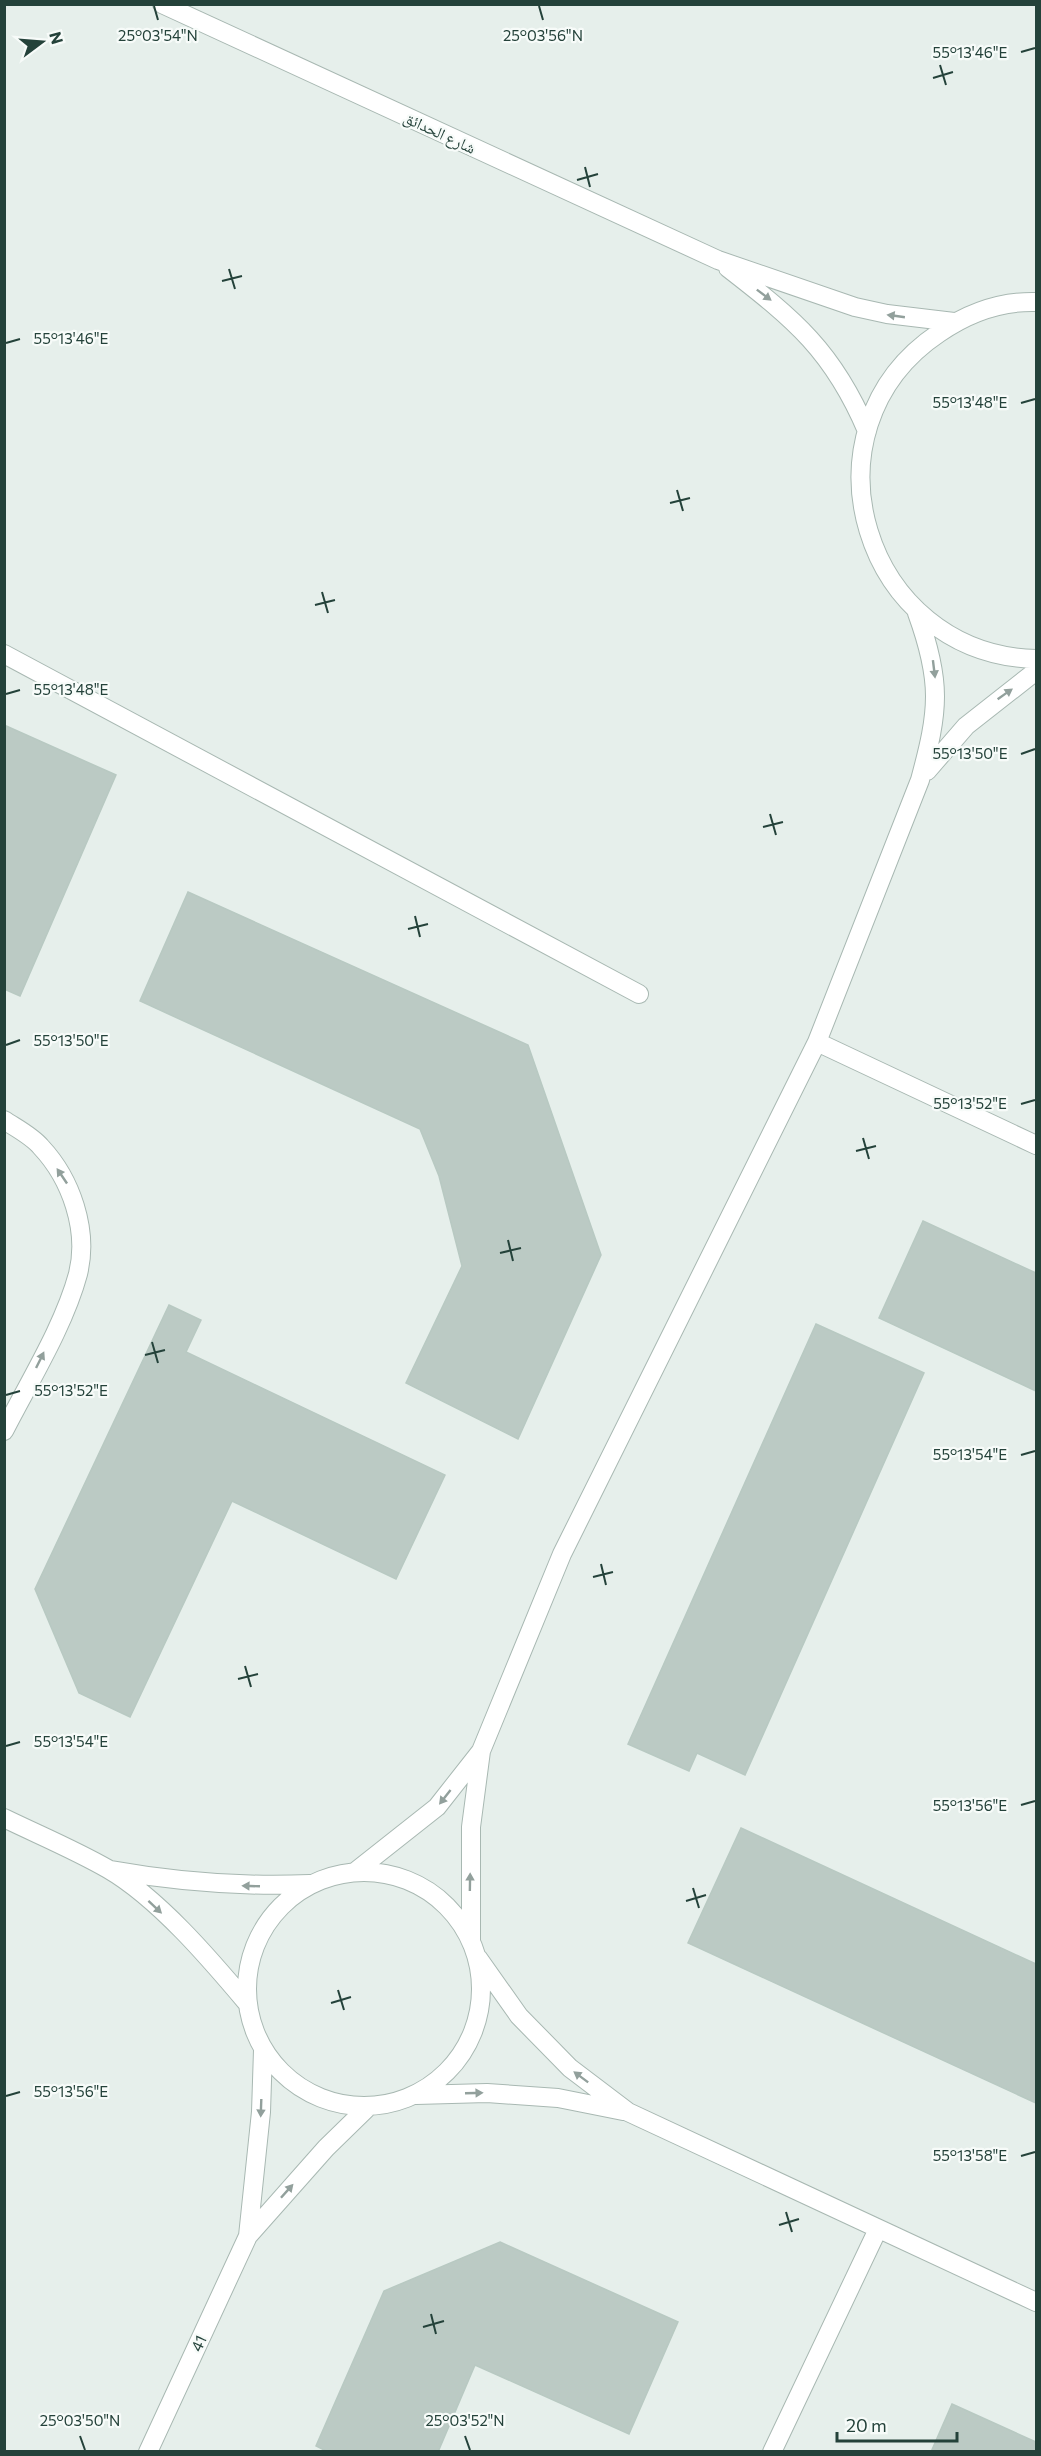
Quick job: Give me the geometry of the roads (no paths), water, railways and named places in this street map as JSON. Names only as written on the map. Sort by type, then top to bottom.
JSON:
[{"type":"street","name":"شارع الحدائق","points":[[162,4],[718,260]]},
{"type":"street","points":[[718,260],[855,307],[954,322]]},
{"type":"street","points":[[718,260],[788,315],[819,346],[838,372],[867,431]]},
{"type":"street","points":[[1033,299],[985,310],[954,322],[924,342],[899,368],[880,398],[867,431],[860,472],[862,513],[874,550],[892,584],[917,613],[946,635],[980,651],[1015,659],[1036,660]]},
{"type":"street","points":[[310,1884],[281,1905],[260,1934],[248,1967],[247,2003],[263,2050],[282,2074],[307,2092],[336,2104],[367,2108],[392,2104],[416,2095],[449,2071],[471,2037],[481,1997],[474,1948],[471,1827],[481,1750],[562,1554],[817,1042],[920,780],[932,737],[937,693],[932,653],[917,613]]},
{"type":"street","points":[[4,654],[639,994]]},
{"type":"street","points":[[920,780],[966,726],[1036,671]]},
{"type":"street","points":[[817,1042],[1036,1145]]},
{"type":"street","points":[[4,1120],[41,1146],[67,1183],[80,1227],[78,1272],[62,1315],[4,1431]]},
{"type":"street","points":[[356,1872],[437,1807],[481,1750]]},
{"type":"street","points":[[4,1818],[110,1870],[180,1930],[215,1965],[247,2003]]},
{"type":"street","points":[[110,1870],[208,1884],[259,1886],[310,1884],[356,1872],[392,1875],[424,1888],[451,1911],[519,2016],[570,2068],[628,2112],[1036,2302]]},
{"type":"street","points":[[248,2236],[261,2112],[263,2050]]},
{"type":"street","points":[[416,2095],[487,2093],[546,2097],[628,2112]]},
{"type":"street","points":[[248,2236],[286,2191],[367,2108]]},
{"type":"street","points":[[772,2451],[878,2229]]},
{"type":"street","name":"41","points":[[148,2451],[248,2236]]}]
